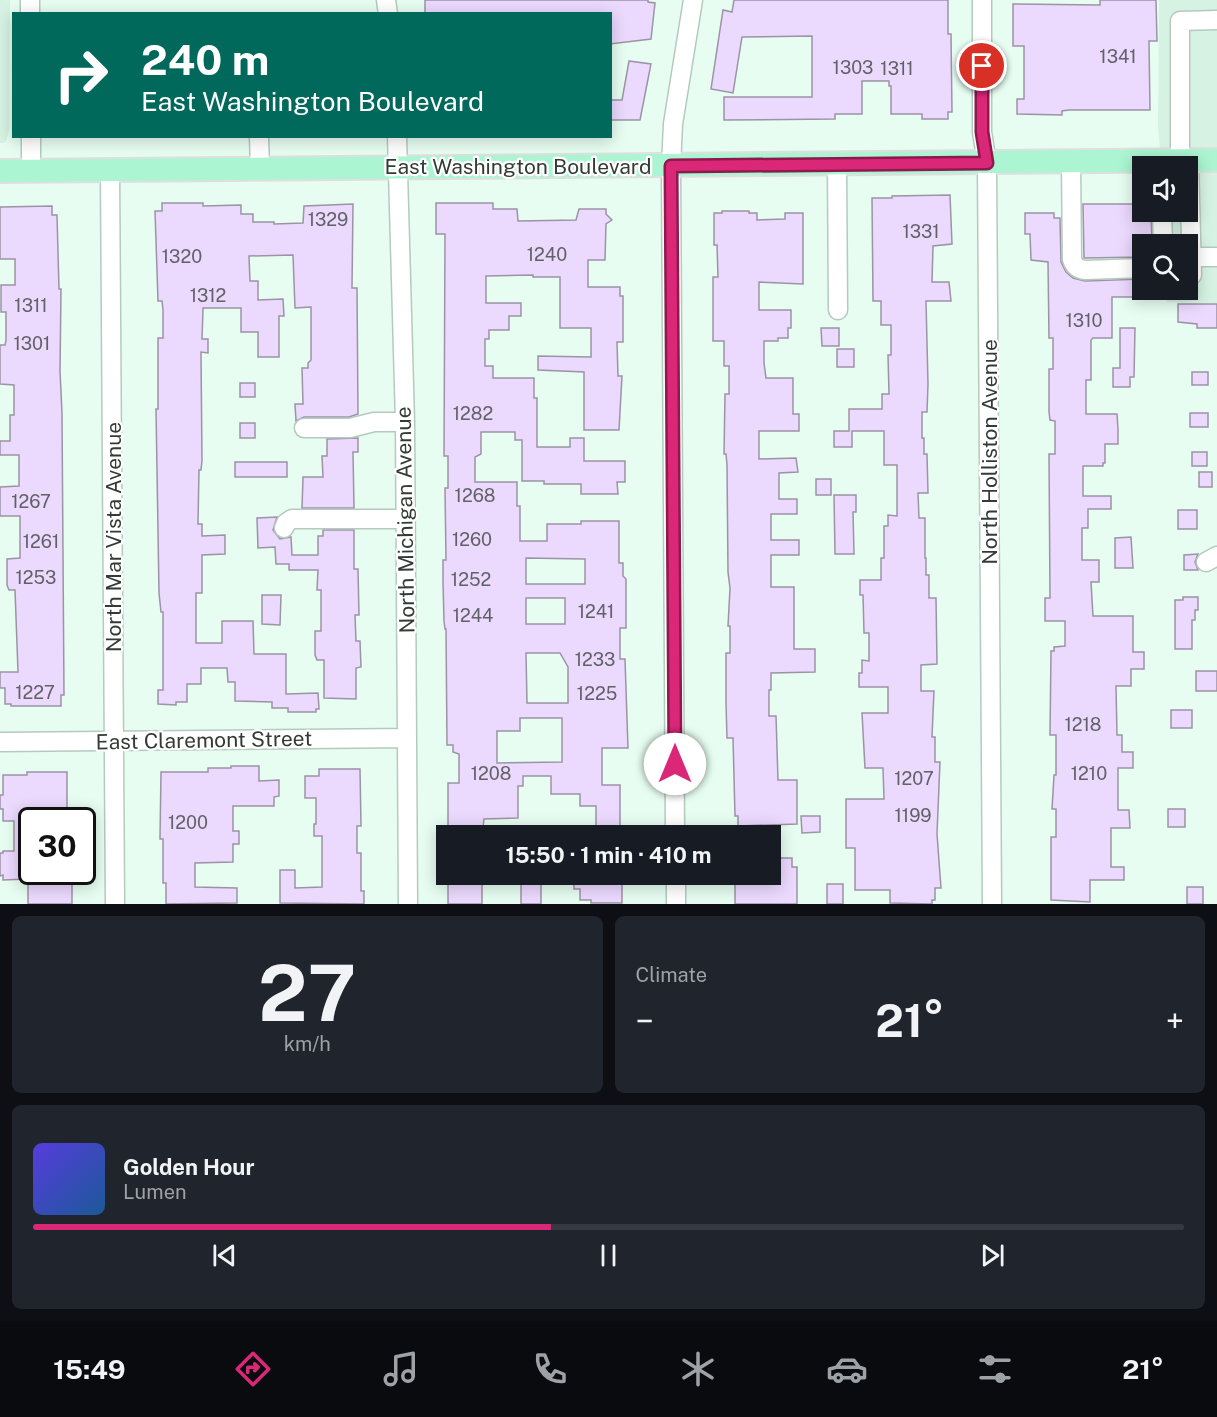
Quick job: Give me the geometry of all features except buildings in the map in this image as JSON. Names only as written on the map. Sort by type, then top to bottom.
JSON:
[{"type":"main road","name":"East Washington Boulevard","points":[[1198,161],[1217,160]]},
{"type":"main road","name":"East Washington Boulevard","points":[[0,171],[260,170],[398,166],[1132,162]]},
{"type":"street","points":[[675,825],[671,166],[674,124],[693,0]]},
{"type":"street","name":"North Holliston Avenue","points":[[982,0],[982,132],[987,163],[992,904]]},
{"type":"street","points":[[1173,156],[1179,21],[1217,20]]},
{"type":"street","points":[[31,171],[32,138]]},
{"type":"street","points":[[259,138],[260,170]]},
{"type":"street","name":"North Michigan Avenue","points":[[397,138],[405,422],[408,904]]},
{"type":"street","points":[[1071,162],[1072,259],[1074,265],[1078,269],[1085,270],[1132,268]]},
{"type":"street","points":[[837,164],[838,310]]},
{"type":"street","name":"North Mar Vista Avenue","points":[[110,170],[115,904]]},
{"type":"street","points":[[1184,222],[1192,266],[1217,257]]},
{"type":"street","points":[[304,429],[350,428],[374,422],[405,422]]},
{"type":"street","points":[[284,528],[286,523],[292,519],[405,519]]},
{"type":"street","name":"East Claremont Street","points":[[0,742],[407,738]]},
{"type":"street","points":[[676,885],[676,904]]},
{"type":"shaded area","points":[[0,0],[10,0],[9,130],[6,142],[2,143],[0,143]]},
{"type":"shaded area","points":[[1159,0],[1217,0],[1217,303],[1167,302],[1167,300],[1198,300],[1198,234],[1165,234],[1165,222],[1198,222],[1198,156],[1161,156],[1158,129]]},
{"type":"route","points":[[675,764],[671,166],[987,163],[982,132],[982,66]]}]
